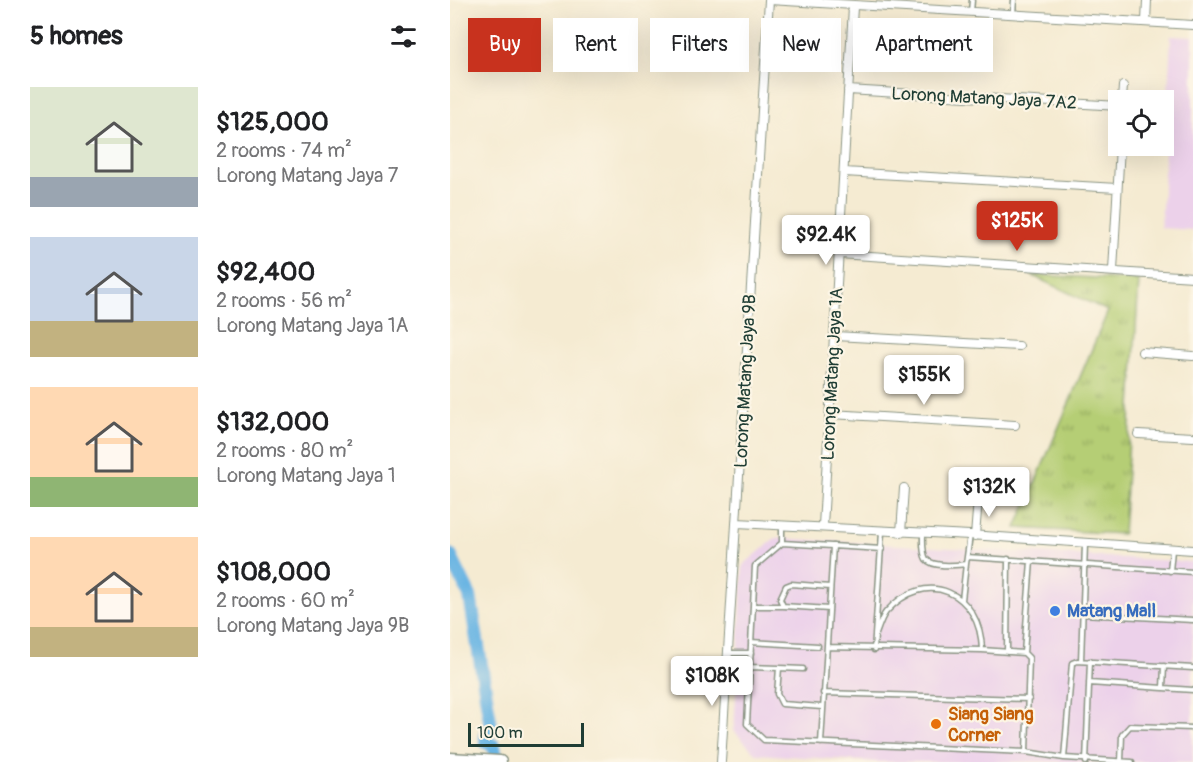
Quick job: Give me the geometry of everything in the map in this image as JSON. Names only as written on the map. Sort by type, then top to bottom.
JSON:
[{"type":"main road","points":[[450,759],[500,762]]},
{"type":"street","points":[[769,0],[853,7],[1193,25]]},
{"type":"street","name":"Lorong Matang Jaya 9B","points":[[721,762],[769,0]]},
{"type":"street","points":[[1146,22],[1147,0]]},
{"type":"street","name":"Lorong Matang Jaya 1A","points":[[823,526],[853,7]]},
{"type":"street","points":[[1123,86],[1123,90]]},
{"type":"street","name":"Lorong Matang Jaya 7A2","points":[[848,90],[1108,105]]},
{"type":"street","points":[[1113,271],[1119,156]]},
{"type":"street","points":[[844,172],[1117,188]]},
{"type":"street","points":[[839,254],[1193,277]]},
{"type":"street","points":[[835,336],[1018,346]]},
{"type":"street","points":[[1142,352],[1193,356]]},
{"type":"street","points":[[831,414],[1015,425]]},
{"type":"street","points":[[1138,434],[1193,437]]},
{"type":"street","points":[[901,532],[904,488]]},
{"type":"street","points":[[973,535],[978,499]]},
{"type":"street","points":[[737,523],[823,526],[1193,550]]},
{"type":"lane","points":[[971,13],[972,0]]},
{"type":"lane","points":[[1013,15],[1014,0]]},
{"type":"lane","points":[[782,525],[782,543]]},
{"type":"lane","points":[[874,650],[882,531]]},
{"type":"lane","points":[[923,533],[924,553],[930,563],[954,566],[966,564]]},
{"type":"lane","points":[[962,600],[967,556],[973,535]]},
{"type":"lane","points":[[882,549],[782,543],[755,566],[747,724],[764,740],[1026,752],[1086,761],[1132,762]]},
{"type":"lane","points":[[1081,661],[1085,543]]},
{"type":"lane","points":[[821,743],[833,546]]},
{"type":"lane","points":[[1170,571],[1172,549]]},
{"type":"lane","points":[[967,556],[1193,572]]},
{"type":"lane","points":[[1007,652],[1008,559]]},
{"type":"lane","points":[[1024,653],[1031,561]]},
{"type":"lane","points":[[783,606],[780,599],[786,586],[791,584],[830,587]]},
{"type":"lane","points":[[875,637],[884,614],[906,594],[932,589],[951,594],[962,600],[972,612],[979,623],[982,650]]},
{"type":"lane","points":[[753,606],[829,609]]},
{"type":"lane","points":[[1083,614],[1193,620]]},
{"type":"lane","points":[[751,642],[818,646]]},
{"type":"lane","points":[[827,647],[1024,653],[1029,658],[1026,752]]},
{"type":"lane","points":[[728,653],[751,653]]},
{"type":"lane","points":[[1065,758],[1071,665],[1081,661],[1193,668]]},
{"type":"lane","points":[[1086,761],[1090,662]]},
{"type":"lane","points":[[1163,688],[1164,666]]},
{"type":"lane","points":[[750,667],[803,669]]},
{"type":"lane","points":[[779,668],[777,694],[782,704],[822,707]]},
{"type":"lane","points":[[1089,683],[1193,690]]},
{"type":"lane","points":[[823,693],[1029,699]]},
{"type":"lane","points":[[1121,761],[1122,735],[1130,726],[1193,728]]},
{"type":"shaded area","points":[[1171,36],[1193,37],[1193,230],[1161,228],[1165,156],[1174,156],[1174,90],[1168,90]]},
{"type":"shaded area","points":[[776,538],[1193,562],[1193,762],[878,762],[756,754],[734,731],[743,565]]},
{"type":"green space","points":[[1031,275],[1139,280],[1123,534],[1016,528],[1108,311]]},
{"type":"waterway","points":[[450,555],[470,596],[491,727],[486,734],[486,742],[494,746],[497,762]]},
{"type":"place","name":"Matang Mall","points":[[1055,611]]},
{"type":"place","name":"Siang Siang Corner","points":[[936,724]]}]
